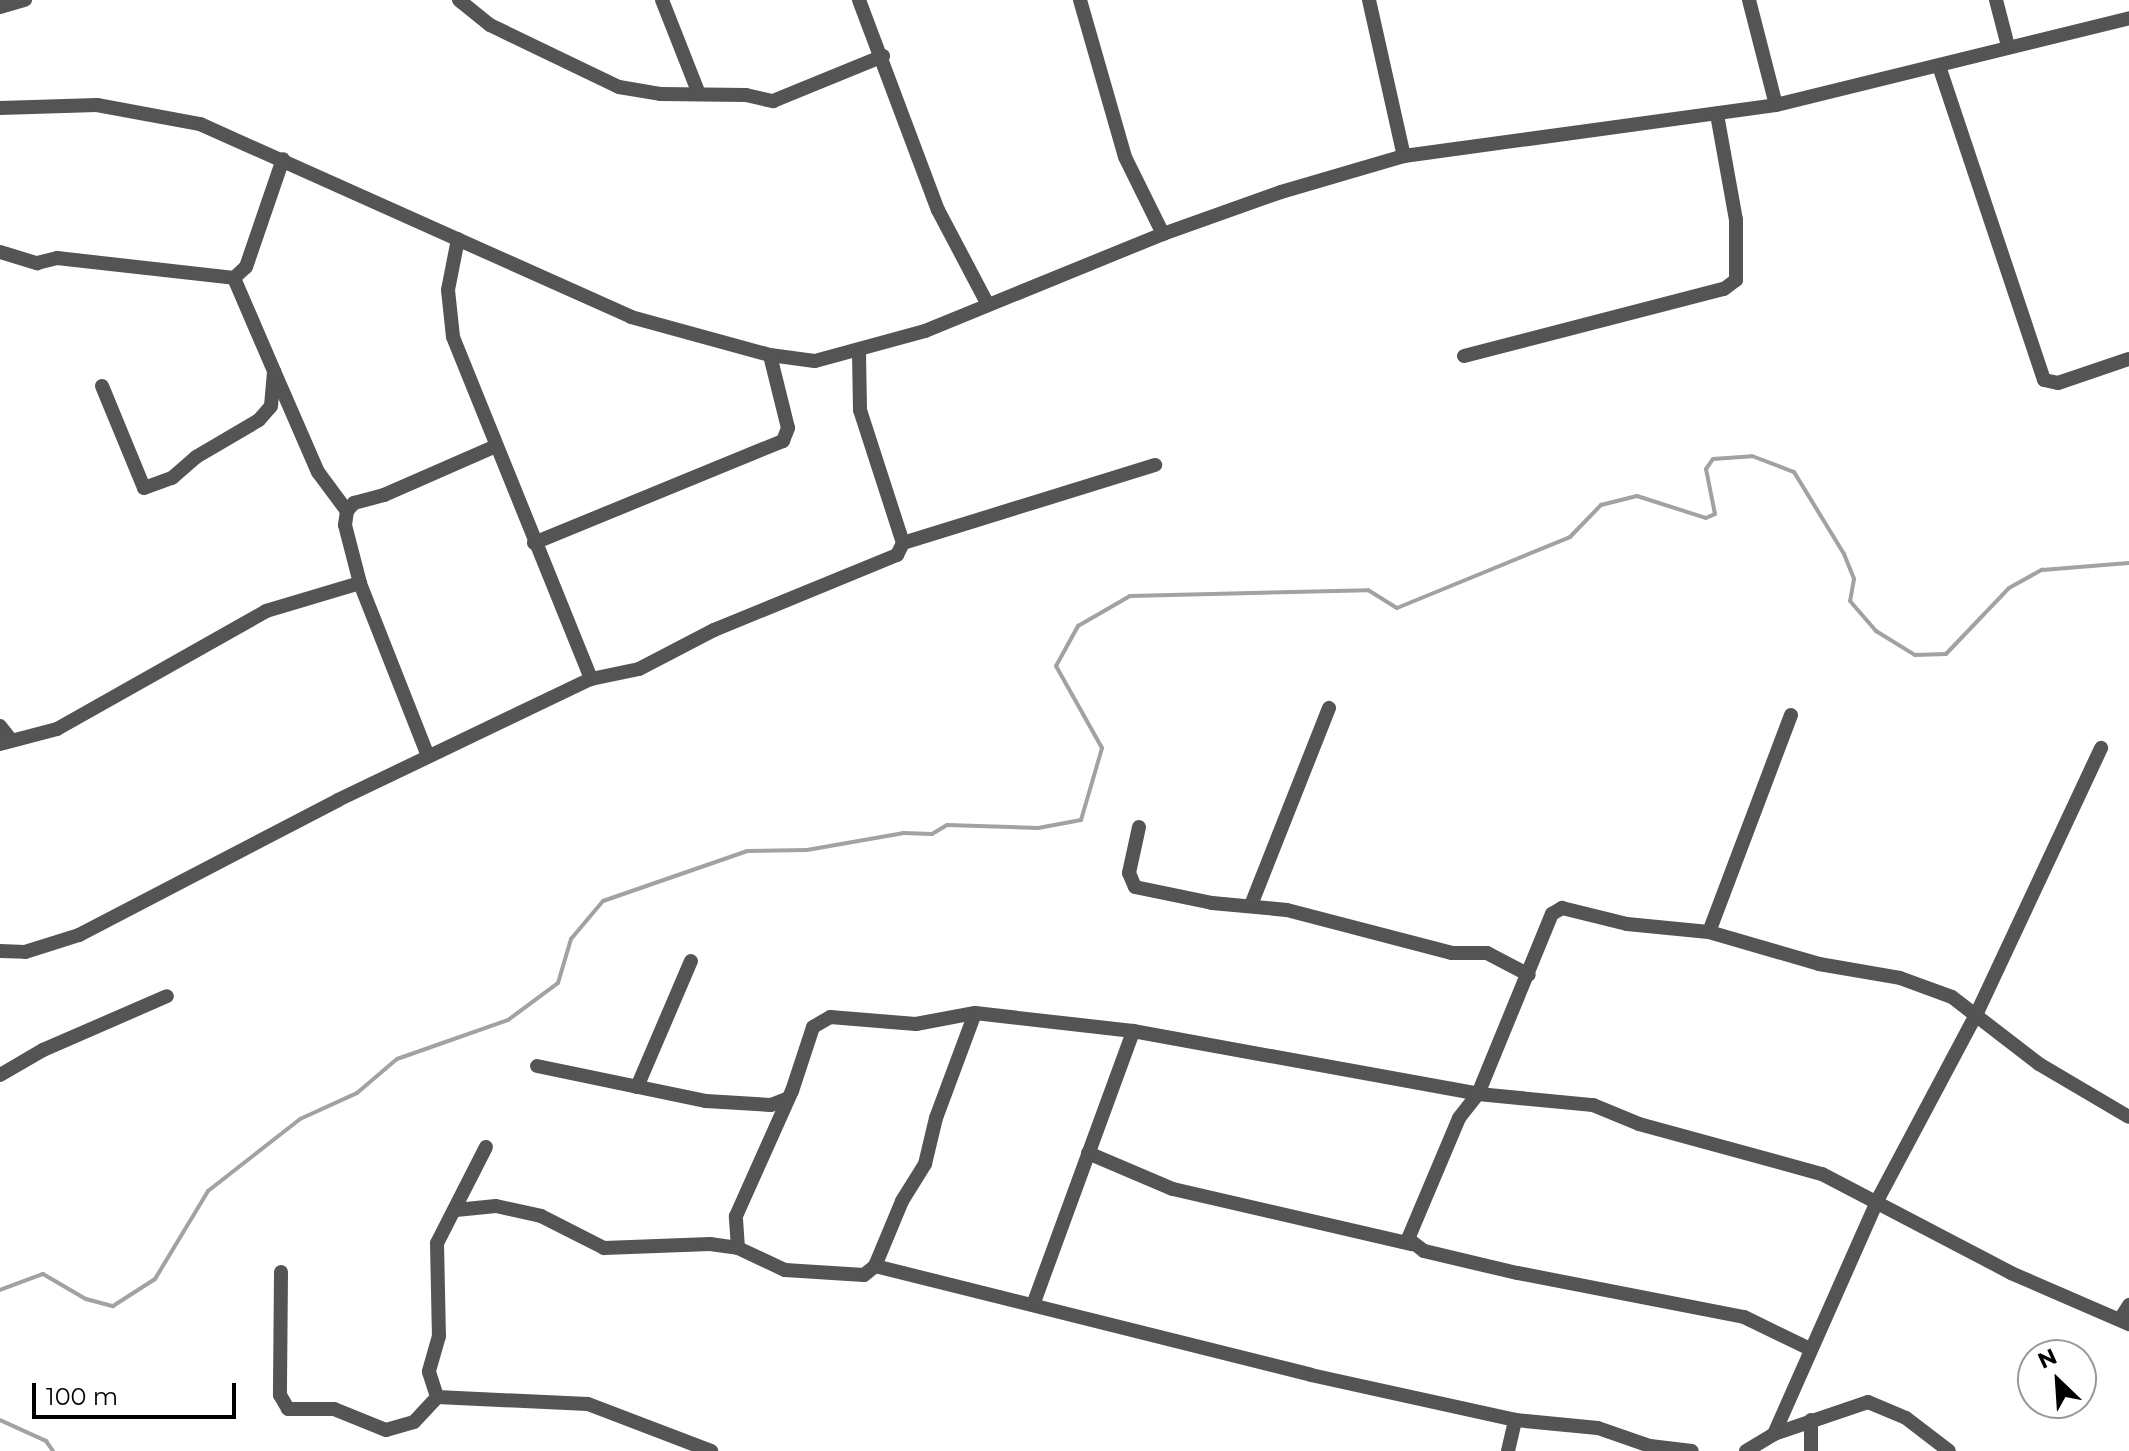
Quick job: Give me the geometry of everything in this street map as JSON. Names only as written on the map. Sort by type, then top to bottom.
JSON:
[{"type":"street","points":[[0,7],[25,0]]},
{"type":"street","points":[[459,0],[490,25],[619,87],[780,99],[883,56]]},
{"type":"street","points":[[662,0],[699,94]]},
{"type":"street","points":[[859,0],[883,56],[938,210],[988,305]]},
{"type":"street","points":[[1080,0],[1125,157],[1163,234]]},
{"type":"street","points":[[1369,0],[1404,156]]},
{"type":"street","points":[[1749,0],[1776,105]]},
{"type":"street","points":[[1996,0],[2008,46]]},
{"type":"street","points":[[0,108],[97,105],[200,124],[631,317],[770,355],[815,361],[859,353],[1163,234],[1404,156],[1776,105],[2129,18]]},
{"type":"street","points":[[1939,66],[2044,380],[2058,383],[2129,359]]},
{"type":"street","points":[[1464,356],[1724,289],[1736,280],[1736,220],[1717,114]]},
{"type":"street","points":[[0,252],[37,263],[57,258],[234,278],[246,267],[283,159]]},
{"type":"street","points":[[458,239],[449,317],[494,447],[591,679]]},
{"type":"street","points":[[234,278],[318,472],[347,511]]},
{"type":"street","points":[[0,951],[25,952],[79,935],[428,756],[591,679],[639,669],[714,630],[897,555],[903,543],[860,410],[859,353]]},
{"type":"street","points":[[534,543],[783,441],[788,428],[770,355]]},
{"type":"street","points":[[102,386],[144,488],[172,478],[196,457],[259,420],[271,406],[274,371]]},
{"type":"street","points":[[428,756],[360,583],[345,525],[347,511],[354,503],[384,495],[494,447]]},
{"type":"street","points":[[903,543],[1155,465]]},
{"type":"street","points":[[0,726],[5,742],[57,729],[266,611],[360,583]]},
{"type":"street","points":[[1251,905],[1329,708]]},
{"type":"street","points":[[1709,932],[1791,715]]},
{"type":"street","points":[[1774,1434],[1878,1199],[1976,1015],[2101,748]]},
{"type":"street","points":[[1139,827],[1129,873],[1135,887],[1212,903],[1287,910],[1452,953],[1487,953],[1529,975]]},
{"type":"street","points":[[1412,1244],[1407,1233],[1459,1118],[1478,1094],[1552,914],[1562,908],[1627,924],[1709,932],[1819,964],[1900,978],[1952,997],[2039,1064],[2129,1117]]},
{"type":"street","points":[[637,1087],[691,961]]},
{"type":"street","points":[[0,1075],[43,1050],[167,996]]},
{"type":"street","points":[[456,1210],[496,1206],[541,1216],[604,1248],[710,1244],[738,1248],[785,1270],[857,1277],[875,1266],[902,1201],[925,1164],[936,1118],[975,1013]]},
{"type":"street","points":[[738,1248],[736,1216],[787,1099],[807,1037],[820,1021],[844,1015],[916,1024],[975,1013],[1133,1031],[1478,1094],[1593,1105],[1639,1124],[1822,1174],[1878,1199],[2011,1273],[2124,1322],[2129,1305]]},
{"type":"street","points":[[1033,1305],[1133,1031]]},
{"type":"street","points":[[537,1066],[706,1101],[771,1105],[787,1099]]},
{"type":"street","points":[[437,1397],[429,1372],[439,1336],[437,1243],[486,1147]]},
{"type":"street","points":[[1088,1153],[1173,1189],[1641,1301],[1744,1317],[1810,1349]]},
{"type":"street","points":[[875,1266],[1515,1420],[1598,1428],[1650,1448],[1692,1451]]},
{"type":"street","points":[[281,1272],[280,1395],[288,1409],[334,1409],[386,1430],[414,1422],[437,1397]]},
{"type":"street","points":[[437,1397],[588,1404],[711,1451]]},
{"type":"street","points":[[1746,1451],[1774,1434],[1868,1402],[1884,1405],[1949,1451]]},
{"type":"street","points":[[1508,1451],[1515,1420]]},
{"type":"street","points":[[1811,1420],[1811,1451]]},
{"type":"waterway","points":[[0,1290],[43,1274],[86,1299],[113,1306],[155,1279],[208,1191],[300,1119],[357,1093],[397,1059],[508,1020],[558,983],[571,939],[603,901],[747,851],[807,850],[903,833],[932,834],[947,825],[1038,828],[1081,820],[1102,748],[1056,666],[1078,626],[1130,596],[1368,590],[1397,608],[1570,537],[1601,505],[1637,496],[1706,518],[1715,514],[1706,469],[1713,459],[1752,456],[1794,472],[1844,554],[1854,579],[1850,601],[1876,631],[1915,655],[1946,654],[2009,588],[2042,570],[2129,563]]},
{"type":"waterway","points":[[0,1420],[46,1441],[53,1451]]}]
